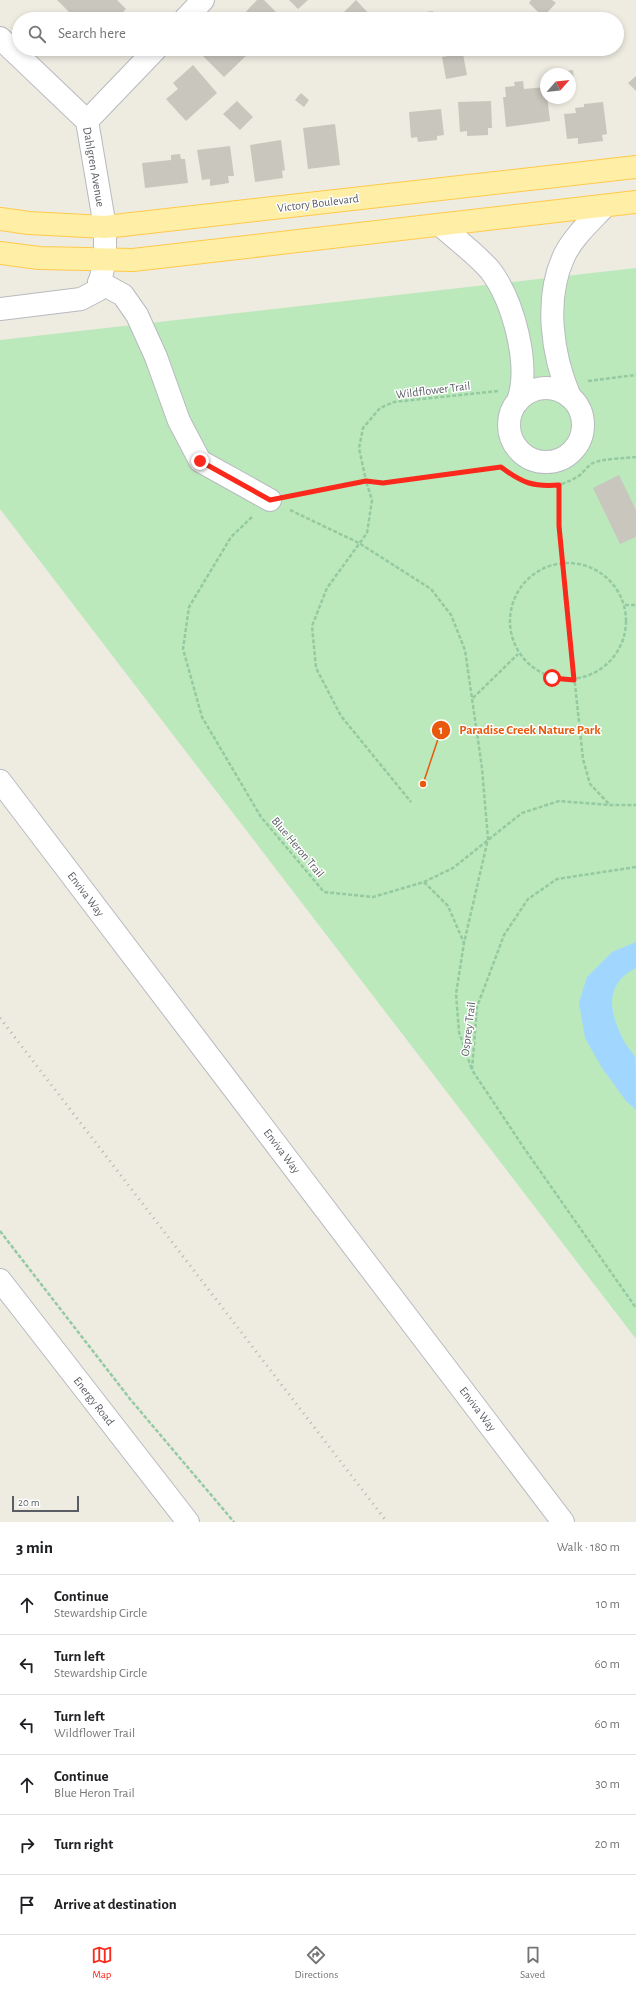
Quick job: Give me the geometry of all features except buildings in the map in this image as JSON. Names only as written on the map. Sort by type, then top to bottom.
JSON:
[{"type":"main road","name":"Victory Boulevard","points":[[0,219],[29,223],[105,228],[636,167]]},
{"type":"main road","points":[[0,253],[39,258],[133,260],[636,202]]},
{"type":"street","points":[[192,12],[203,0]]},
{"type":"street","name":"Dahlgren Avenue","points":[[0,38],[12,49]]},
{"type":"street","name":"Dahlgren Avenue","points":[[19,56],[87,121],[105,228],[105,260],[100,282]]},
{"type":"street","points":[[87,121],[149,56]]},
{"type":"street","points":[[440,225],[489,269],[501,287],[515,319],[520,351],[520,395],[511,414],[509,428],[513,442],[522,454],[535,461],[549,462],[563,458],[574,449],[582,437],[583,420],[579,408],[567,390],[553,328],[553,303],[557,279],[564,256],[579,233],[605,206]]},
{"type":"street","points":[[0,309],[81,299],[98,290],[100,282],[123,295],[137,315],[156,357],[179,421],[200,461],[270,500]]},
{"type":"street","points":[[520,395],[543,388],[567,390]]},
{"type":"street","name":"Enviva Way","points":[[0,781],[562,1519]]},
{"type":"street","name":"Energy Road","points":[[0,1280],[188,1522]]},
{"type":"path","points":[[567,390],[636,375]]},
{"type":"path","name":"Wildflower Trail","points":[[366,481],[359,448],[363,428],[380,408],[394,402],[520,395]]},
{"type":"path","points":[[270,500],[366,481],[383,483],[501,467],[518,480],[524,482],[538,486],[559,485],[578,477],[594,463],[636,457]]},
{"type":"path","points":[[366,481],[372,500],[367,533],[327,588],[312,626],[316,668],[341,716],[411,802]]},
{"type":"path","points":[[559,485],[559,526],[562,562],[583,760],[590,784],[610,805]]},
{"type":"path","points":[[270,500],[359,543],[431,589],[451,615],[465,650],[482,768],[488,840],[464,943],[456,994],[459,1032],[472,1070]]},
{"type":"path","name":"Blue Heron Trail","points":[[270,500],[231,536],[189,607],[182,649],[202,717],[261,817],[324,892],[373,897],[424,882],[453,868],[522,813],[559,801],[610,805],[636,805]]},
{"type":"path","points":[[562,562],[586,565],[606,576],[620,593],[625,605],[627,616],[625,638],[614,658],[596,673],[574,680],[552,678],[531,667],[518,654],[510,627],[512,604],[523,584],[541,569],[562,562]]},
{"type":"path","points":[[625,605],[636,605]]},
{"type":"path","points":[[472,699],[518,654]]},
{"type":"path","name":"Osprey Trail","points":[[636,867],[556,879],[528,899],[504,935],[477,1007],[472,1070],[524,1148],[636,1308]]},
{"type":"path","points":[[424,882],[448,906],[464,943]]},
{"type":"path","points":[[0,1230],[130,1399],[234,1522]]},
{"type":"green space","points":[[636,268],[636,1339],[0,509],[0,340]]},
{"type":"water","points":[[636,942],[636,968],[618,982],[612,999],[618,1029],[624,1042],[635,1057],[636,1110],[626,1101],[602,1068],[585,1038],[579,1003],[587,977],[612,952]]},
{"type":"railway","points":[[0,1018],[387,1522]]},
{"type":"place","name":"Paradise Creek Nature Park","points":[[423,784]]},
{"type":"route","points":[[200,461],[270,500],[366,481],[383,483],[501,467],[518,480],[538,486],[559,485],[559,526],[574,680],[552,678]]}]
